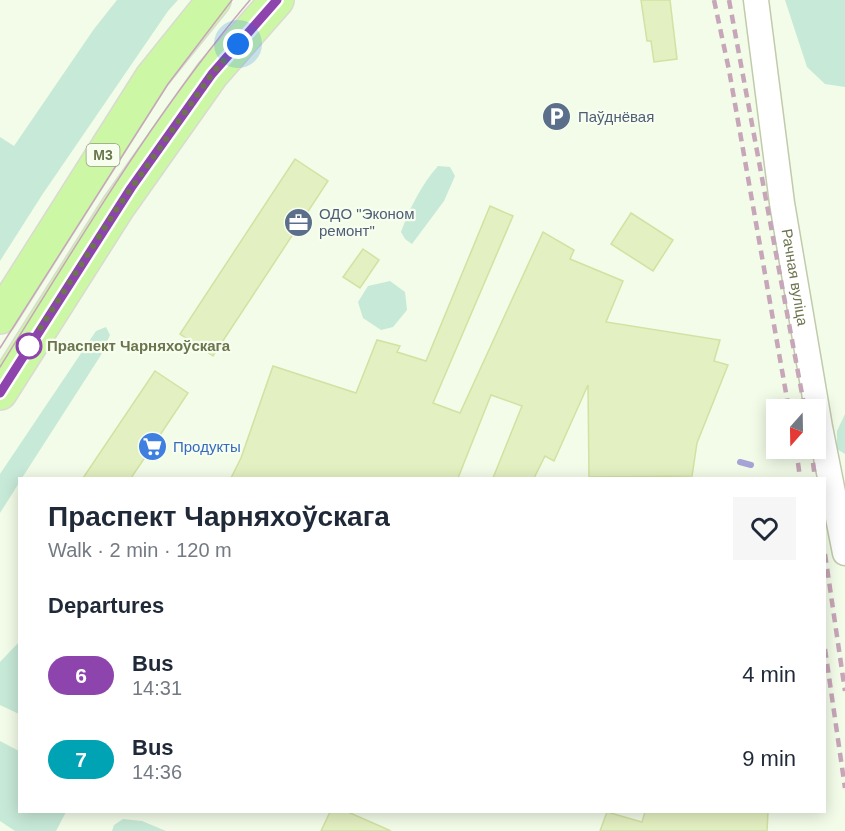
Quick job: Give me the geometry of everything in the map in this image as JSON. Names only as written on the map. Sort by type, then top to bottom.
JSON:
[{"type":"main road","name":"М3","points":[[0,317],[152,77],[214,0]]},
{"type":"main road","name":"М3","points":[[0,393],[118,207],[165,140],[212,74],[277,0]]},
{"type":"street","name":"Рачная вуліца","points":[[756,0],[782,203],[820,427],[845,554]]},
{"type":"green space","points":[[117,0],[178,0],[168,11],[42,195],[0,261],[0,137],[14,146],[94,29]]},
{"type":"green space","points":[[785,0],[845,0],[845,87],[825,84],[807,67]]},
{"type":"green space","points":[[438,166],[450,167],[455,176],[444,201],[412,244],[401,232],[416,197]]},
{"type":"green space","points":[[390,281],[405,292],[407,310],[393,327],[381,330],[363,318],[358,302],[368,286]]},
{"type":"green space","points":[[106,327],[110,335],[101,355],[23,477],[18,477],[18,485],[0,513],[0,474],[96,331]]},
{"type":"green space","points":[[845,414],[845,454],[837,449],[837,431]]},
{"type":"green space","points":[[18,643],[18,714],[0,705],[0,662]]},
{"type":"green space","points":[[0,741],[18,750],[18,813],[65,813],[56,831],[15,831],[0,821]]},
{"type":"green space","points":[[123,819],[142,821],[166,831],[112,831],[114,825]]},
{"type":"building","points":[[641,0],[670,0],[677,59],[654,62],[651,41],[647,41]]},
{"type":"building","points":[[295,159],[328,181],[213,356],[180,334]]},
{"type":"building","points":[[490,206],[513,216],[433,403],[460,413],[543,232],[574,250],[570,259],[623,281],[606,322],[720,340],[714,361],[728,365],[697,443],[692,476],[589,477],[588,385],[554,461],[545,456],[534,477],[493,477],[522,406],[491,395],[458,477],[232,477],[241,458],[273,366],[356,393],[377,340],[400,346],[397,352],[426,361]]},
{"type":"building","points":[[631,213],[673,240],[653,271],[611,244]]},
{"type":"building","points":[[363,249],[379,260],[360,288],[343,277]]},
{"type":"building","points":[[155,371],[188,393],[132,477],[84,477]]},
{"type":"building","points":[[330,813],[350,813],[391,831],[321,831]]},
{"type":"building","points":[[607,813],[642,822],[645,813],[768,813],[767,831],[600,831]]},
{"type":"waterway","points":[[740,462],[751,465]]},
{"type":"tram line","points":[[0,348],[168,84],[232,0]]},
{"type":"tram line","points":[[0,367],[150,133],[215,43],[250,0]]},
{"type":"railway","points":[[714,0],[729,70],[787,399]]},
{"type":"railway","points":[[729,0],[803,399]]},
{"type":"railway","points":[[797,459],[800,477]]},
{"type":"railway","points":[[812,459],[815,477]]},
{"type":"railway","points":[[826,561],[845,691]]},
{"type":"railway","points":[[826,656],[845,788]]},
{"type":"bus line","name":"6","points":[[0,393],[131,188],[212,74],[277,0]]},
{"type":"place","name":"Паўднёвая","points":[[557,117]]},
{"type":"place","name":"ОДО \"Эконом ремонт\"","points":[[298,223]]},
{"type":"place","name":"Праспект Чарняхоўскага","points":[[29,346]]},
{"type":"place","name":"Продукты","points":[[152,447]]},
{"type":"route","points":[[29,346],[118,207],[212,74],[238,44]]}]
